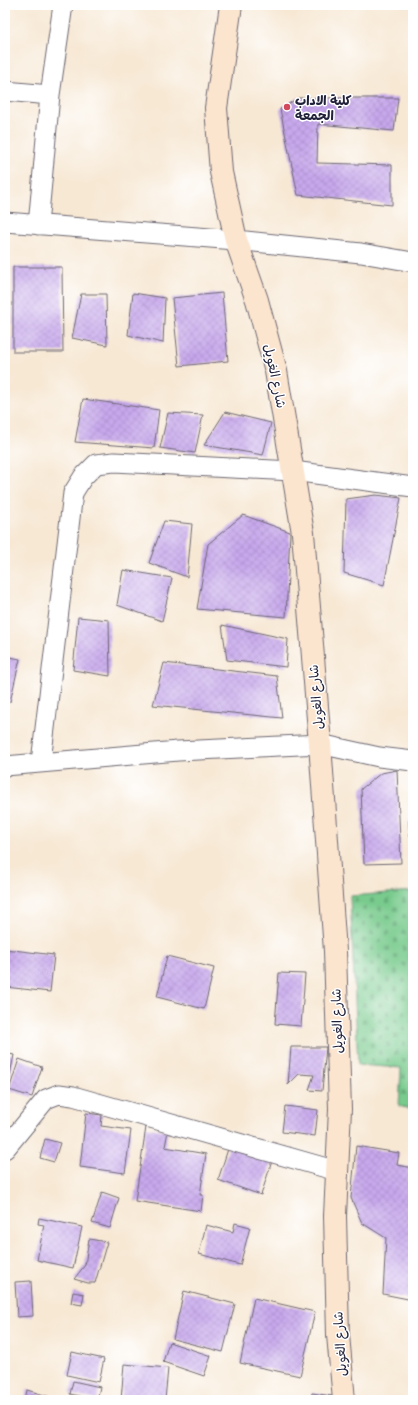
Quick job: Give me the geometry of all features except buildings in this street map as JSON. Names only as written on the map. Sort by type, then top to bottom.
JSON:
[{"type":"street","points":[[38,225],[50,95],[63,5]]},
{"type":"street","name":"شارع الغويل","points":[[231,5],[216,108],[221,172],[236,240],[257,300],[276,371],[303,533],[336,951],[340,1110],[335,1216],[338,1327],[344,1400]]},
{"type":"street","points":[[5,91],[50,95]]},
{"type":"street","points":[[5,222],[236,240],[361,253],[413,262]]},
{"type":"street","points":[[41,762],[73,493],[83,477],[96,464],[114,462],[293,471],[413,487]]},
{"type":"street","points":[[5,766],[178,751],[320,744],[379,757],[413,761]]},
{"type":"street","points":[[5,1149],[46,1099],[59,1094],[73,1096],[337,1171]]},
{"type":"green space","points":[[413,891],[413,1110],[399,1106],[401,1068],[358,1065],[350,896]]},
{"type":"place","name":"كلية اﻻداب الجمعة","points":[[287,107]]}]
